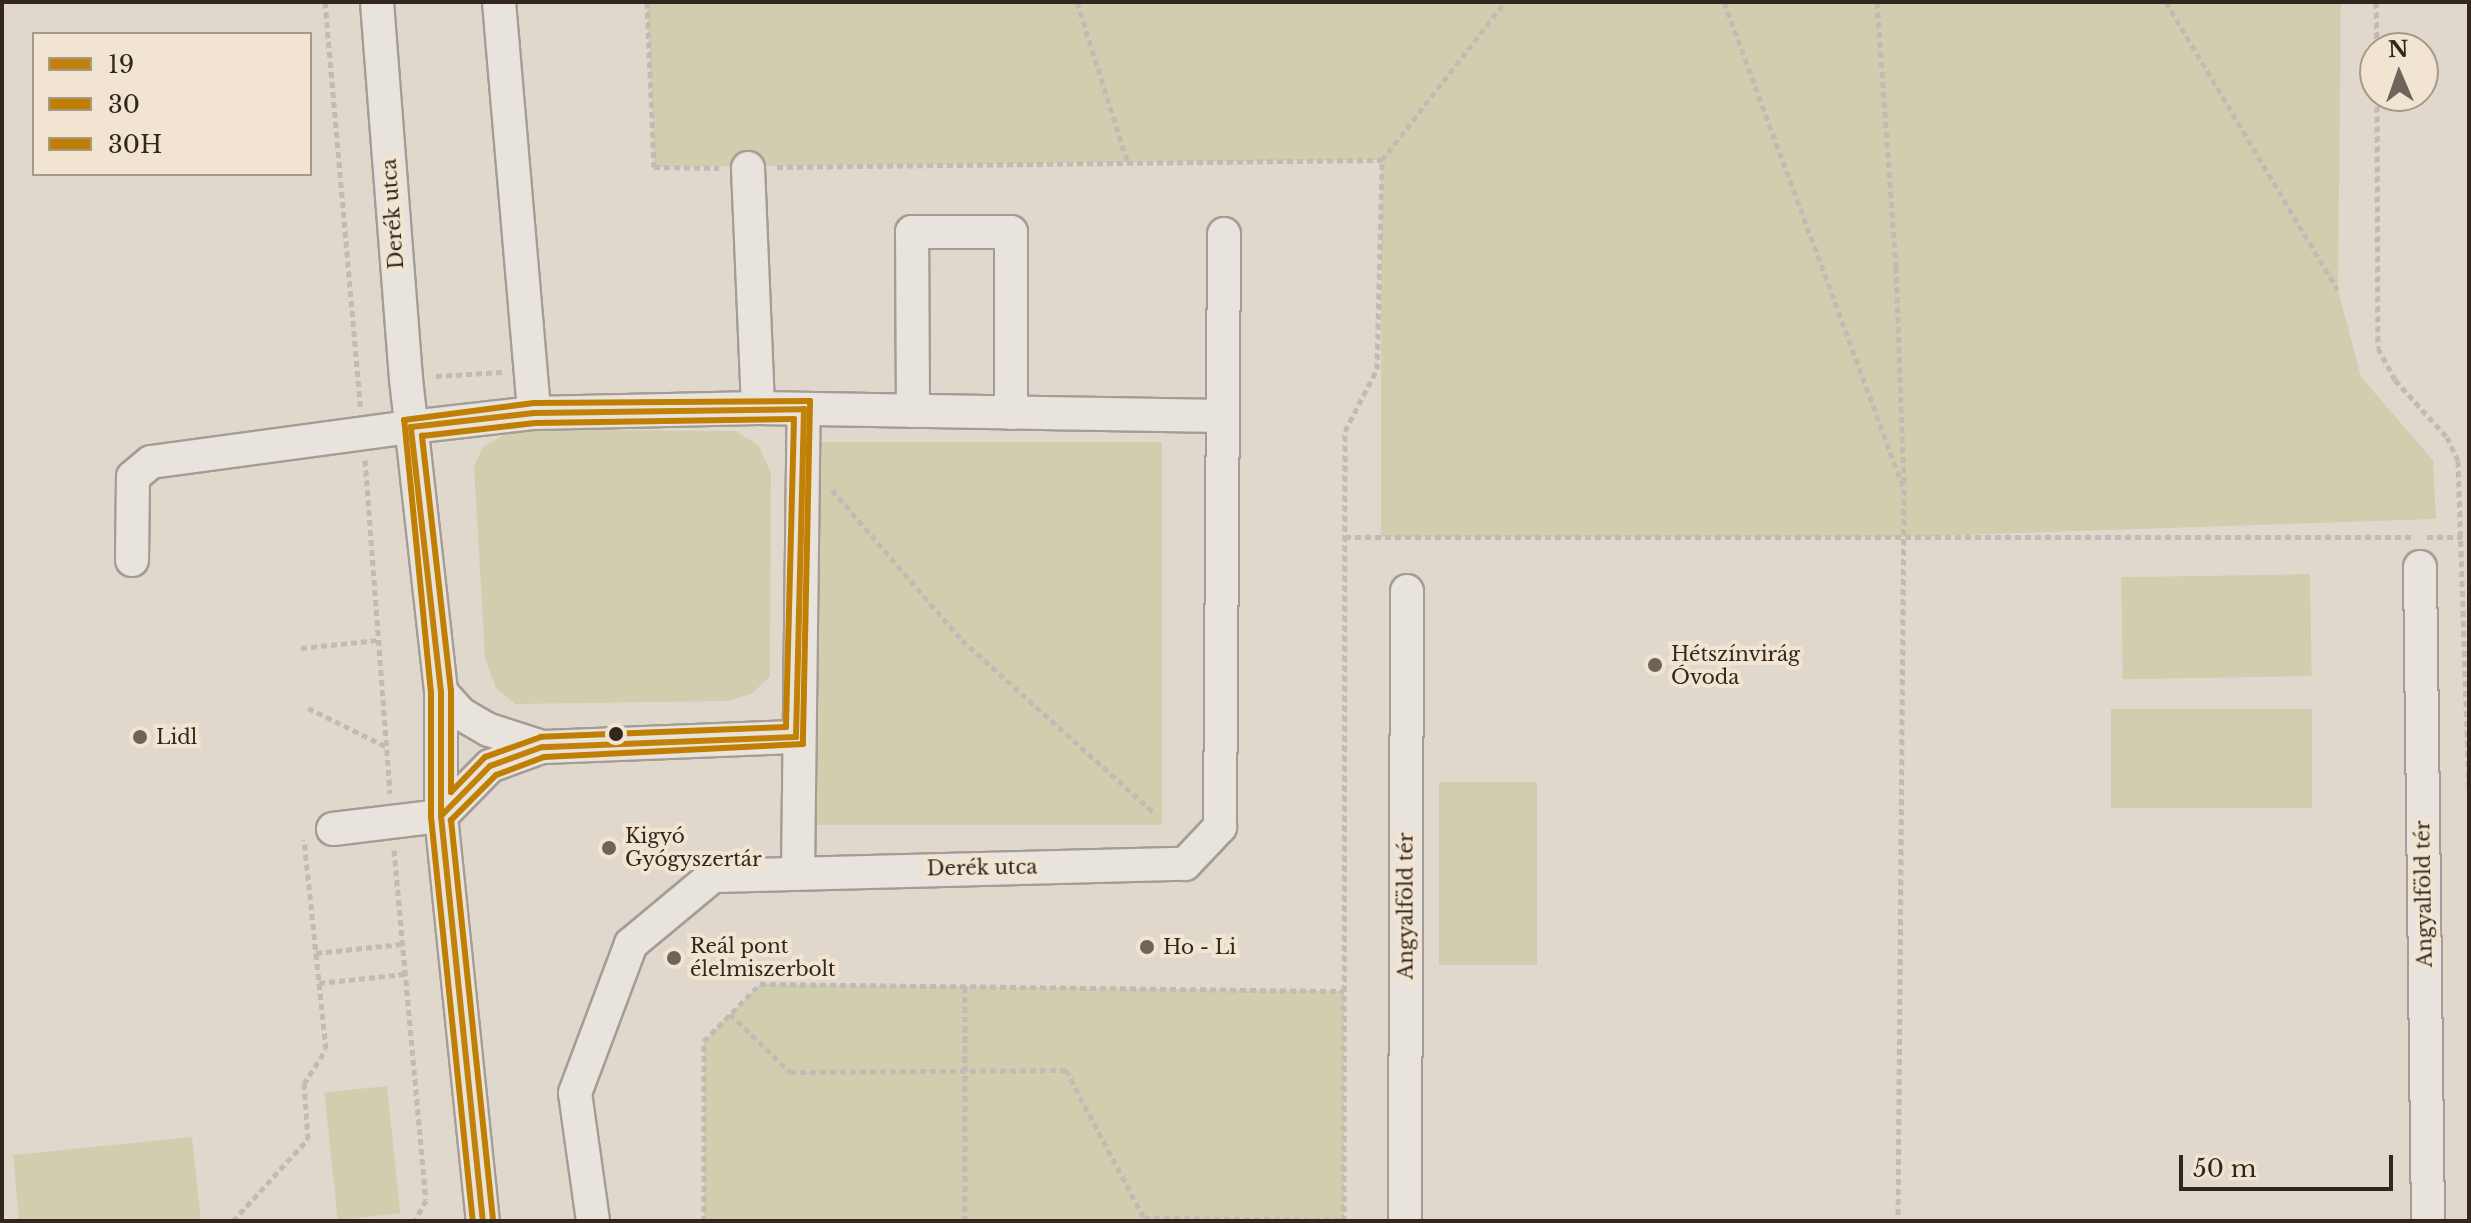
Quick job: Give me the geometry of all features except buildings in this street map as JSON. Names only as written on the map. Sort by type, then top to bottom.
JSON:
[{"type":"street","name":"Derék utca","points":[[377,2],[411,427],[441,692],[441,816],[483,1221]]},
{"type":"street","points":[[499,2],[534,413]]},
{"type":"street","points":[[748,168],[758,408]]},
{"type":"street","points":[[913,411],[912,232],[1011,232],[1011,413]]},
{"type":"street","name":"Derék utca","points":[[593,1221],[575,1093],[631,944],[713,876],[1185,864],[1220,827],[1224,234]]},
{"type":"street","points":[[132,560],[133,477],[151,462],[411,427],[534,413],[758,408],[1223,416]]},
{"type":"street","points":[[798,872],[796,737],[804,409]]},
{"type":"street","name":"Angyalföld tér","points":[[2420,567],[2428,1221]]},
{"type":"street","name":"Angyalföld tér","points":[[1405,1221],[1407,591]]},
{"type":"street","points":[[441,692],[461,714],[489,730],[542,747]]},
{"type":"street","points":[[318,830],[441,816],[490,766],[542,747],[796,737]]},
{"type":"path","points":[[325,2],[358,382]]},
{"type":"path","points":[[647,2],[654,167],[1382,160]]},
{"type":"path","points":[[1077,2],[1127,161]]},
{"type":"path","points":[[730,1014],[790,1072],[1066,1070],[1143,1220],[1344,1221],[1345,431],[1377,369],[1382,160],[1505,2]]},
{"type":"path","points":[[1724,2],[1904,489]]},
{"type":"path","points":[[1877,2],[1896,267],[1904,489],[1898,1221]]},
{"type":"path","points":[[2166,2],[2338,290]]},
{"type":"path","points":[[2376,2],[2377,32]]},
{"type":"path","points":[[2377,112],[2378,348],[2395,380],[2447,437],[2458,461],[2469,793]]},
{"type":"path","points":[[431,377],[531,370]]},
{"type":"path","points":[[802,456],[962,640],[1155,814]]},
{"type":"path","points":[[365,469],[386,755]]},
{"type":"path","points":[[1345,537],[2462,537]]},
{"type":"path","points":[[301,648],[378,640]]},
{"type":"path","points":[[308,708],[386,746]]},
{"type":"path","points":[[233,1221],[308,1139],[304,1084],[326,1049],[316,953],[318,830]]},
{"type":"path","points":[[397,886],[426,1200],[415,1221]]},
{"type":"path","points":[[316,953],[402,944]]},
{"type":"path","points":[[319,983],[405,974]]},
{"type":"path","points":[[704,1221],[704,1041],[760,984],[1344,991]]},
{"type":"path","points":[[965,986],[965,1221]]},
{"type":"shaded area","points":[[647,2],[2341,2],[2338,290],[2361,377],[2433,460],[2436,519],[1902,537],[1381,537],[1381,160],[654,167]]},
{"type":"shaded area","points":[[515,429],[736,431],[759,446],[771,473],[770,677],[751,694],[727,701],[515,704],[496,688],[485,658],[474,466],[483,447]]},
{"type":"shaded area","points":[[813,442],[1162,442],[1162,825],[813,825]]},
{"type":"shaded area","points":[[2310,574],[2312,676],[2123,679],[2121,577]]},
{"type":"shaded area","points":[[2111,709],[2312,709],[2312,808],[2111,808]]},
{"type":"shaded area","points":[[1439,782],[1537,782],[1537,965],[1439,965]]},
{"type":"shaded area","points":[[760,984],[1344,991],[1344,1220],[704,1221],[704,1041]]},
{"type":"shaded area","points":[[387,1086],[400,1213],[338,1220],[324,1093]]},
{"type":"shaded area","points":[[192,1137],[201,1221],[19,1221],[13,1155]]},
{"type":"transit line","name":"30","points":[[431,816],[431,693],[404,420],[534,403],[810,401],[803,744],[544,757],[496,775],[451,820]]},
{"type":"transit line","name":"19","points":[[804,409],[796,737],[542,747],[490,766],[441,816],[441,692],[411,427],[534,413],[804,409]]},
{"type":"transit line","name":"30H","points":[[794,419],[786,727],[541,737],[485,757],[451,792],[451,691],[422,436],[535,423],[794,419]]},
{"type":"transit line","name":"19","points":[[441,816],[483,1221]]},
{"type":"transit line","name":"30","points":[[431,817],[473,1221]]},
{"type":"transit line","name":"30H","points":[[451,820],[493,1220]]},
{"type":"place","name":"Hétszínvirág Óvoda","points":[[1655,665]]},
{"type":"place","name":"Lidl","points":[[140,737]]},
{"type":"place","name":"Kigyó Gyógyszertár","points":[[609,848]]},
{"type":"place","name":"Ho - Li","points":[[1147,947]]},
{"type":"place","name":"Reál pont élelmiszerbolt","points":[[674,958]]}]
